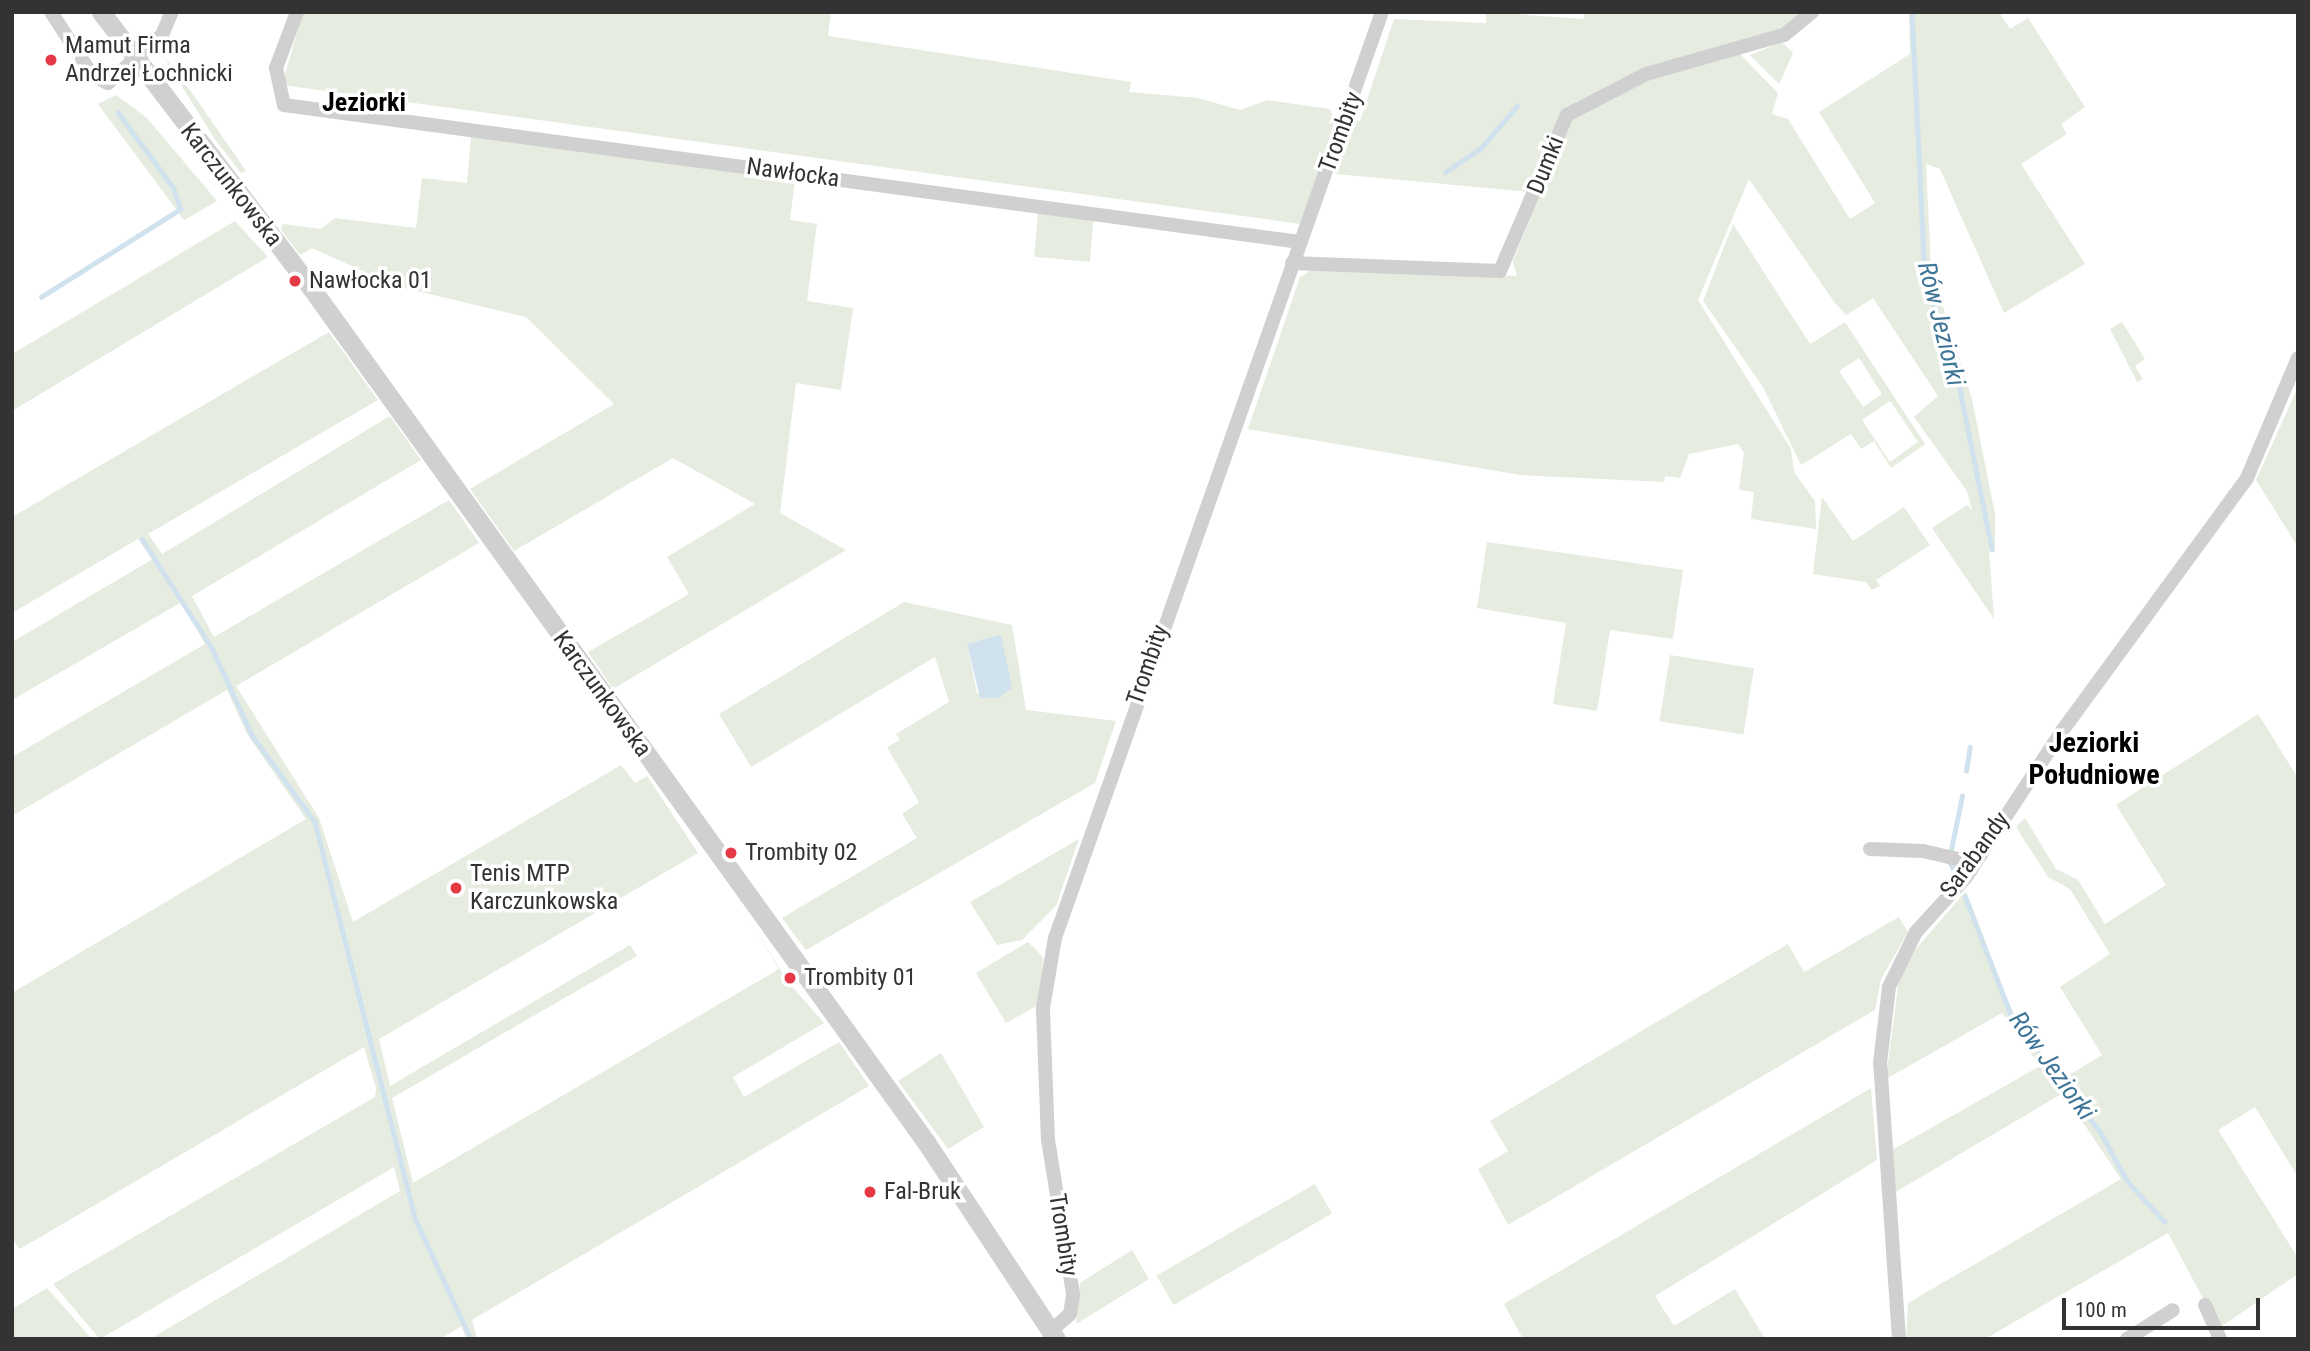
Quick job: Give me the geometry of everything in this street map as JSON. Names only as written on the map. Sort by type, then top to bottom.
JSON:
[{"type":"street","points":[[51,12],[100,81],[108,83],[162,35],[172,12]]},
{"type":"street","name":"Karczunkowska","points":[[89,12],[133,61],[310,287],[926,1142],[1053,1335]]},
{"type":"street","name":"Karczunkowska","points":[[102,12],[133,61]]},
{"type":"street","name":"Nawłocka","points":[[297,12],[276,68],[284,105],[1300,242]]},
{"type":"street","name":"Trombity","points":[[1053,1335],[1070,1314],[1073,1294],[1048,1140],[1043,1008],[1055,939],[1382,12]]},
{"type":"street","name":"Dumki","points":[[1292,263],[1500,271],[1567,115],[1646,74],[1784,36],[1812,12]]},
{"type":"street","name":"Sarabandy","points":[[1899,1339],[1880,1063],[1889,986],[1916,932],[1970,870],[2062,731],[2248,478],[2298,358]]},
{"type":"street","points":[[1870,849],[1923,851],[1958,859],[1970,870]]},
{"type":"street","points":[[2205,1305],[2220,1339]]},
{"type":"street","points":[[2127,1339],[2173,1310]]},
{"type":"shaded area","points":[[303,12],[831,12],[828,36],[1131,82],[1129,92],[1198,98],[1240,110],[1267,100],[1330,109],[1336,123],[1301,224],[282,85]]},
{"type":"shaded area","points":[[1486,12],[1584,19],[1585,12],[1808,12],[1778,33],[1576,102],[1531,192],[1335,174],[1352,120],[1360,121],[1394,19],[1486,23]]},
{"type":"shaded area","points":[[1909,12],[1999,12],[2010,29],[2028,18],[2085,107],[2061,124],[2067,134],[2021,164],[2085,264],[2004,313],[1940,169],[1926,164],[1931,268],[1972,399],[1995,514],[1995,550],[1989,551],[1994,619],[1932,528],[1967,505],[1972,510],[1967,491],[1914,417],[1938,396],[1873,298],[1846,315],[1835,303],[1749,179],[1698,300],[1791,449],[1794,472],[1815,501],[1816,529],[1751,519],[1754,492],[1739,490],[1744,453],[1738,444],[1689,454],[1680,478],[1665,476],[1664,482],[1520,475],[1248,429],[1300,277],[1315,268],[1517,276],[1513,261],[1572,118],[1651,76],[1740,54],[1778,93],[1772,114],[1788,119],[1850,219],[1875,203],[1819,112],[1910,54]]},
{"type":"shaded area","points":[[1782,42],[1793,53],[1779,84],[1750,55]]},
{"type":"shaded area","points":[[162,54],[246,171],[241,173],[214,138]]},
{"type":"shaded area","points":[[116,95],[147,118],[217,201],[184,220],[98,104]]},
{"type":"shaded area","points":[[471,137],[795,179],[790,220],[817,224],[807,301],[853,308],[841,390],[796,383],[780,513],[846,550],[613,689],[588,652],[689,594],[667,557],[755,504],[673,458],[514,551],[470,489],[614,404],[526,317],[396,286],[312,248],[300,255],[281,230],[283,224],[321,229],[335,218],[416,228],[422,178],[467,183]]},
{"type":"shaded area","points":[[1038,212],[1094,217],[1090,262],[1034,257]]},
{"type":"shaded area","points":[[235,221],[268,257],[12,411],[12,354]]},
{"type":"shaded area","points":[[1733,224],[1810,344],[1845,322],[1925,444],[1891,468],[1874,441],[1861,449],[1851,434],[1801,465],[1763,387],[1703,301]],"holes":[[[1859,358],[1882,394],[1863,407],[1839,371]],[[1890,401],[1918,442],[1890,462],[1862,420]]]},
{"type":"shaded area","points":[[2122,322],[2145,359],[2135,366],[2143,379],[2137,382],[2110,329]]},
{"type":"shaded area","points":[[329,332],[378,400],[148,534],[162,554],[390,416],[421,460],[192,596],[214,637],[449,500],[479,543],[236,686],[319,818],[353,922],[621,765],[635,783],[647,776],[698,853],[379,1039],[390,1086],[630,945],[637,956],[392,1098],[413,1183],[779,969],[742,908],[788,982],[824,1023],[733,1077],[744,1097],[839,1042],[869,1086],[472,1320],[477,1339],[466,1339],[462,1326],[440,1339],[150,1339],[400,1191],[394,1167],[100,1339],[53,1284],[375,1097],[376,1088],[364,1047],[20,1249],[12,1239],[12,993],[306,819],[247,734],[227,690],[12,816],[12,757],[205,644],[182,602],[12,700],[12,642],[153,559],[138,539],[12,613],[12,517]]},
{"type":"shaded area","points":[[2298,387],[2298,547],[2256,480]]},
{"type":"shaded area","points":[[1822,497],[1853,541],[1904,507],[1930,545],[1876,580],[1880,586],[1872,590],[1866,582],[1813,574]]},
{"type":"shaded area","points":[[1487,542],[1683,570],[1673,639],[1610,630],[1597,711],[1553,704],[1566,623],[1477,608]]},
{"type":"shaded area","points":[[904,602],[1012,625],[1026,710],[1116,721],[1095,783],[806,950],[782,918],[917,838],[902,814],[919,802],[887,747],[900,740],[896,734],[949,702],[935,657],[751,767],[719,714]],"holes":[[[967,644],[998,698],[977,693]]]},
{"type":"shaded area","points":[[1670,655],[1754,668],[1743,734],[1660,721]]},
{"type":"shaded area","points":[[2258,714],[2298,778],[2298,1177],[2255,1107],[2218,1130],[2298,1258],[2298,1274],[2219,1328],[2168,1233],[1985,1339],[1906,1339],[1908,1303],[2121,1179],[2063,1093],[1894,1193],[1892,1150],[2040,1066],[2002,1013],[1886,1079],[1899,979],[1908,958],[1966,891],[2010,1007],[2045,1062],[2061,1080],[2102,1055],[2060,987],[2110,954],[2070,889],[2048,877],[2016,827],[2025,818],[2056,869],[2078,880],[2105,924],[2166,885],[2116,805]]},
{"type":"shaded area","points":[[1079,839],[1056,906],[1022,940],[997,945],[970,902]]},
{"type":"shaded area","points":[[1899,917],[1908,932],[1881,979],[1875,1010],[1508,1225],[1478,1169],[1508,1151],[1490,1121],[1788,944],[1804,972]]},
{"type":"shaded area","points":[[1028,942],[1043,957],[1040,1004],[1006,1023],[976,973]]},
{"type":"shaded area","points":[[941,1053],[984,1127],[948,1149],[898,1081]]},
{"type":"shaded area","points":[[1871,1088],[1877,1160],[1655,1296],[1674,1326],[1735,1289],[1765,1339],[1523,1339],[1504,1304]]},
{"type":"shaded area","points":[[1315,1184],[1332,1213],[1174,1305],[1157,1276]]},
{"type":"shaded area","points":[[1132,1250],[1149,1279],[1076,1324],[1080,1283]]},
{"type":"shaded area","points":[[47,1288],[92,1339],[12,1339],[12,1309]]},
{"type":"water","points":[[1001,635],[1012,688],[998,698],[980,698],[967,644]]},
{"type":"waterway","name":"Rów Jeziorki","points":[[1912,12],[1925,280],[1954,360],[1992,549]]},
{"type":"waterway","points":[[1445,172],[1481,148],[1517,106]]},
{"type":"waterway","points":[[41,297],[180,209],[173,188],[118,113]]},
{"type":"waterway","points":[[142,539],[212,648],[252,735],[315,822],[415,1218],[471,1339]]},
{"type":"waterway","points":[[1966,771],[1970,747]]},
{"type":"waterway","name":"Rów Jeziorki","points":[[1951,850],[1962,796]]},
{"type":"waterway","name":"Rów Jeziorki","points":[[1950,862],[1956,874]]},
{"type":"waterway","name":"Rów Jeziorki","points":[[1965,896],[2012,1017],[2101,1133],[2128,1182],[2165,1222]]},
{"type":"place","name":"Mamut Firma Andrzej Łochnicki","points":[[51,60]]},
{"type":"place","name":"Nawłocka 01","points":[[295,281]]},
{"type":"place","name":"Trombity 02","points":[[731,853]]},
{"type":"place","name":"Tenis MTP Karczunkowska","points":[[456,888]]},
{"type":"place","name":"Trombity 01","points":[[790,978]]},
{"type":"place","name":"Fal-Bruk","points":[[870,1192]]},
{"type":"district","name":"Jeziorki","points":[[364,103]]},
{"type":"district","name":"Jeziorki Południowe","points":[[2094,759]]}]
